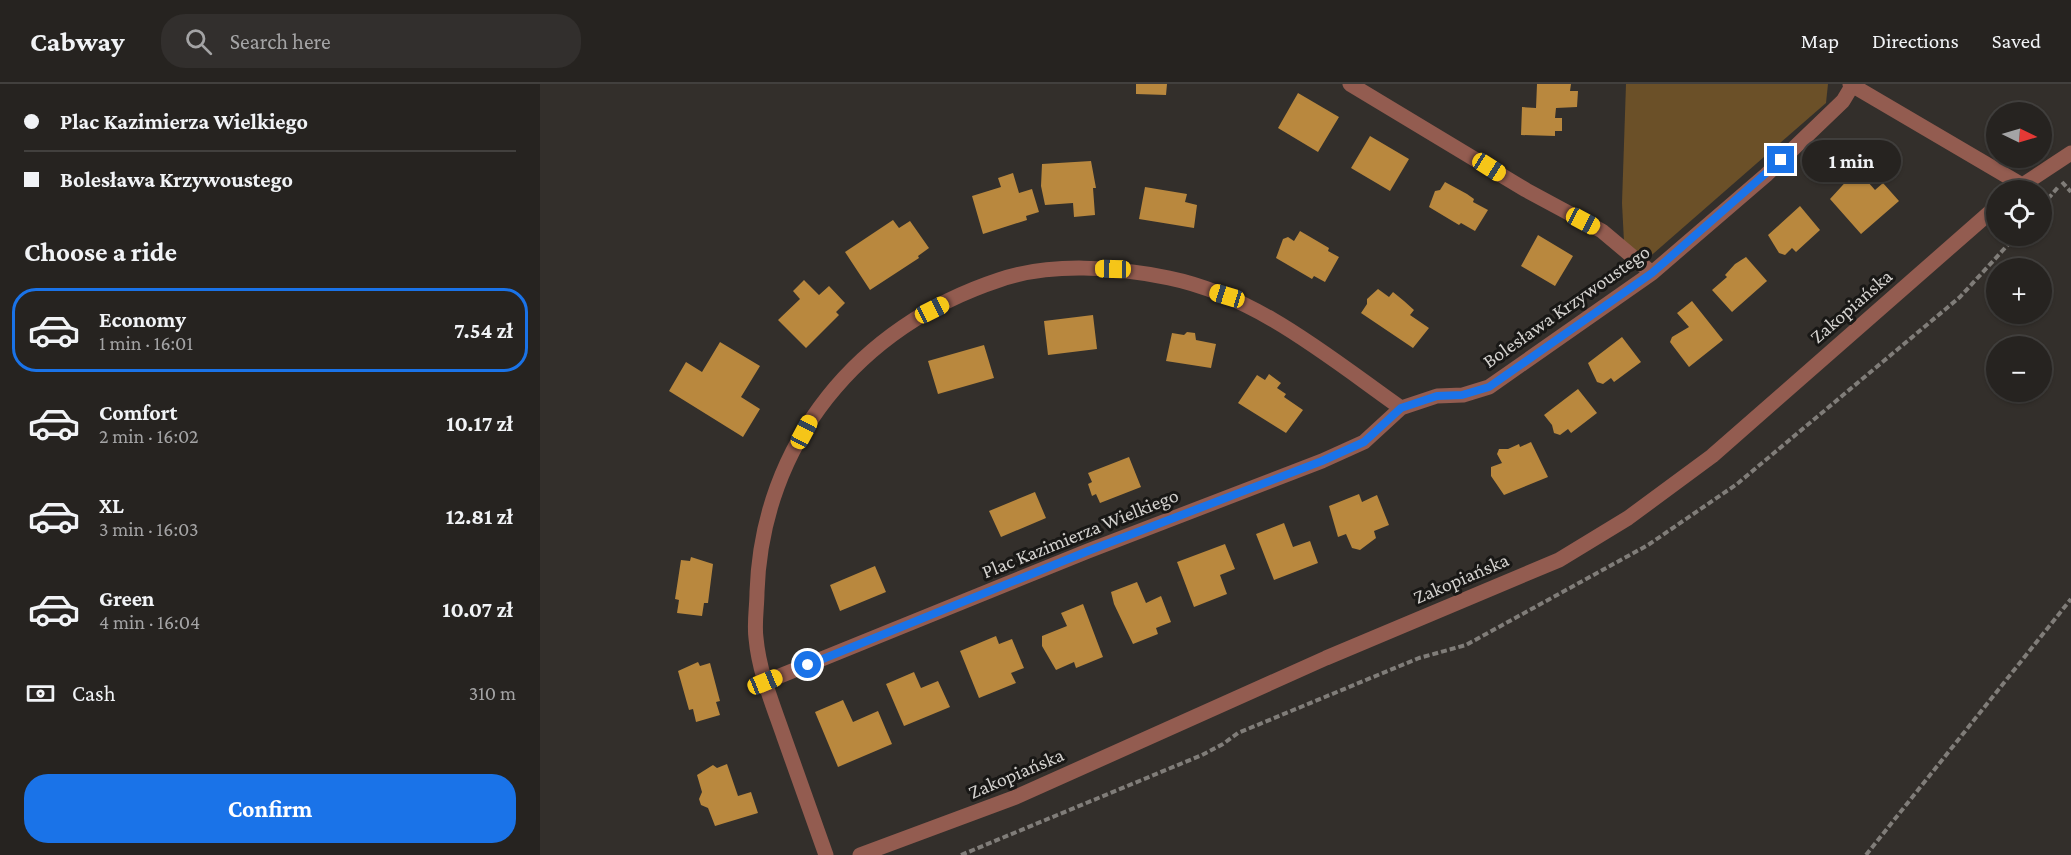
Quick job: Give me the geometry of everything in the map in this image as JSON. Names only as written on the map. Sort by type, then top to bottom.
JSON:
[{"type":"street","points":[[1350,84],[1526,190],[1602,231],[1652,273]]},
{"type":"street","points":[[1851,85],[2005,180]]},
{"type":"street","name":"Bolesława Krzywoustego","points":[[1401,408],[1437,396],[1462,395],[1489,387],[1652,273],[1766,176],[1843,101],[1851,85]]},
{"type":"street","points":[[2030,180],[2071,153]]},
{"type":"street","name":"Zakopiańska","points":[[860,855],[1016,797],[1326,658],[1559,560],[1628,518],[1712,456],[1986,216]]},
{"type":"street","points":[[826,855],[765,682],[756,638],[758,570],[768,512],[787,464],[812,416],[847,373],[885,338],[917,317],[1002,279],[1065,268],[1113,269],[1171,278],[1227,296],[1284,327],[1401,408]]},
{"type":"street","name":"Plac Kazimierza Wielkiego","points":[[765,682],[1088,551],[1322,461],[1364,442],[1401,408]]},
{"type":"path","points":[[2052,194],[2062,182]]},
{"type":"path","points":[[1866,855],[2071,599]]},
{"type":"shaded area","points":[[1626,84],[1828,84],[1826,103],[1646,260],[1624,242],[1622,203]]},
{"type":"building","points":[[1136,84],[1167,84],[1166,95],[1136,94]]},
{"type":"building","points":[[1537,84],[1571,84],[1570,91],[1578,91],[1577,107],[1556,108],[1555,118],[1562,118],[1562,131],[1555,131],[1555,136],[1521,135],[1522,107],[1536,108]]},
{"type":"building","points":[[1298,93],[1339,117],[1318,152],[1278,128]]},
{"type":"building","points":[[1370,136],[1409,159],[1390,191],[1351,168]]},
{"type":"building","points":[[1091,161],[1096,188],[1093,188],[1095,215],[1074,217],[1073,203],[1045,205],[1041,186],[1042,164]]},
{"type":"building","points":[[1013,173],[1019,193],[1032,189],[1039,212],[1026,216],[1027,220],[983,234],[972,196],[1001,187],[998,178]]},
{"type":"building","points":[[1860,173],[1875,190],[1883,183],[1899,201],[1861,234],[1830,199],[1852,175]]},
{"type":"building","points":[[1445,182],[1467,194],[1474,199],[1473,202],[1488,210],[1475,231],[1461,223],[1459,225],[1429,207],[1435,191],[1440,190]]},
{"type":"building","points":[[1145,187],[1187,194],[1185,202],[1197,205],[1194,228],[1139,219]]},
{"type":"building","points":[[1800,206],[1820,230],[1796,252],[1792,248],[1785,255],[1779,253],[1768,235]]},
{"type":"building","points":[[893,220],[899,228],[910,221],[929,248],[918,256],[919,258],[870,290],[845,252]]},
{"type":"building","points":[[1300,231],[1329,248],[1328,251],[1339,257],[1325,282],[1314,276],[1312,279],[1276,258],[1283,239],[1288,237],[1294,241]]},
{"type":"building","points":[[1538,235],[1573,256],[1555,286],[1521,266]]},
{"type":"building","points":[[1746,257],[1767,281],[1732,312],[1712,290],[1727,277],[1725,275],[1735,264]]},
{"type":"building","points":[[804,280],[819,295],[829,286],[845,303],[836,312],[839,315],[806,348],[778,320],[800,299],[793,291]]},
{"type":"building","points":[[1378,289],[1389,297],[1393,292],[1414,310],[1410,315],[1429,328],[1413,348],[1361,313],[1367,304],[1367,299]]},
{"type":"building","points":[[1692,301],[1723,340],[1689,367],[1670,342],[1672,337],[1689,327],[1677,313]]},
{"type":"building","points":[[1093,315],[1097,349],[1048,355],[1044,321]]},
{"type":"building","points":[[1187,332],[1195,333],[1196,340],[1216,344],[1211,368],[1166,361],[1172,333],[1184,335]]},
{"type":"building","points":[[1622,337],[1641,362],[1614,382],[1611,378],[1603,384],[1597,382],[1588,363]]},
{"type":"building","points":[[720,342],[760,366],[741,397],[760,409],[743,437],[669,391],[686,362],[702,372]]},
{"type":"building","points":[[984,345],[994,378],[938,394],[928,361]]},
{"type":"building","points":[[1269,374],[1281,383],[1277,388],[1286,394],[1284,397],[1303,410],[1286,433],[1238,403],[1257,375],[1265,380]]},
{"type":"building","points":[[1578,389],[1597,413],[1571,433],[1568,429],[1560,435],[1554,433],[1552,425],[1544,415]]},
{"type":"building","points":[[1531,442],[1548,477],[1504,495],[1491,476],[1491,467],[1502,463],[1497,454],[1499,449],[1508,449],[1519,444],[1520,447]]},
{"type":"building","points":[[1129,457],[1141,487],[1100,503],[1096,494],[1092,496],[1088,484],[1092,482],[1088,473]]},
{"type":"building","points":[[1035,492],[1046,518],[1001,537],[989,511]]},
{"type":"building","points":[[1359,494],[1362,502],[1377,495],[1389,525],[1374,531],[1376,538],[1360,550],[1352,548],[1346,534],[1338,537],[1329,506]]},
{"type":"building","points":[[1284,523],[1293,547],[1310,541],[1318,563],[1274,580],[1256,534]]},
{"type":"building","points":[[1225,544],[1235,569],[1220,575],[1227,594],[1194,607],[1177,562]]},
{"type":"building","points":[[691,557],[713,564],[708,603],[704,603],[702,616],[677,613],[679,600],[675,599],[681,560],[690,561]]},
{"type":"building","points":[[875,566],[886,592],[840,611],[830,585]]},
{"type":"building","points":[[1137,582],[1146,603],[1161,596],[1171,622],[1156,628],[1158,634],[1133,644],[1114,604],[1111,592]]},
{"type":"building","points":[[1083,604],[1103,657],[1076,668],[1074,662],[1056,670],[1042,646],[1042,636],[1067,626],[1061,613]]},
{"type":"building","points":[[996,636],[999,644],[1012,639],[1024,668],[1011,673],[1016,683],[979,698],[960,651]]},
{"type":"building","points":[[698,662],[700,666],[710,663],[720,701],[716,702],[720,715],[696,722],[693,709],[689,710],[678,671]]},
{"type":"building","points":[[914,672],[921,688],[938,681],[950,707],[904,726],[886,684]]},
{"type":"building","points":[[843,700],[853,722],[878,711],[892,744],[838,767],[815,712]]},
{"type":"building","points":[[727,764],[738,796],[751,792],[758,813],[715,826],[708,808],[701,805],[699,799],[702,792],[697,775],[713,765],[717,768]]},
{"type":"route","points":[[808,665],[1088,551],[1322,461],[1364,442],[1401,408],[1437,396],[1462,395],[1489,387],[1652,273],[1766,176],[1781,160]]}]
